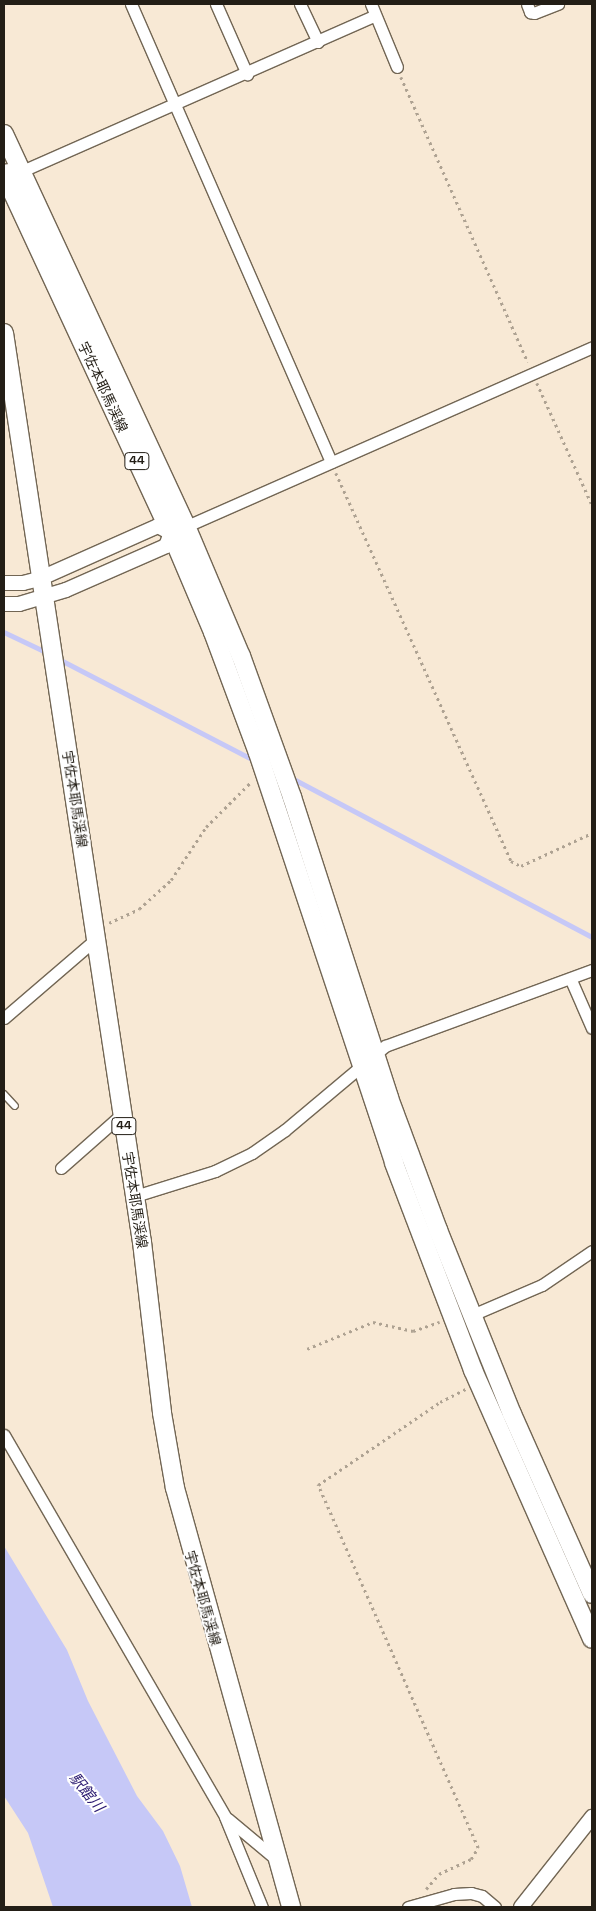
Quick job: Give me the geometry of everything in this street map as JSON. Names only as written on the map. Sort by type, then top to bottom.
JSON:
[{"type":"main road","name":"宇佐本耶馬渓線","points":[[4,134],[22,171],[178,530],[261,711],[374,1054],[472,1315],[592,1594]]},
{"type":"main road","name":"宇佐本耶馬渓線","points":[[22,171],[4,174],[178,530],[258,753],[394,1164],[479,1384],[592,1639]]},
{"type":"main road","name":"宇佐本耶馬渓線","points":[[4,334],[39,579],[135,1196],[162,1413],[174,1488],[291,1907]]},
{"type":"street","points":[[131,4],[331,462]]},
{"type":"street","points":[[216,4],[247,74]]},
{"type":"street","points":[[300,4],[318,42]]},
{"type":"street","points":[[372,4],[374,16],[397,67]]},
{"type":"street","points":[[527,4],[530,12],[534,13],[558,4]]},
{"type":"street","points":[[22,171],[176,106],[374,16]]},
{"type":"street","points":[[4,604],[43,599],[166,546],[178,530],[592,347]]},
{"type":"street","points":[[4,583],[23,584],[39,579],[158,526],[178,530]]},
{"type":"street","points":[[4,1018],[95,934]]},
{"type":"street","points":[[135,1196],[215,1171],[252,1154],[374,1054],[398,1039],[571,980],[592,970]]},
{"type":"street","points":[[571,980],[592,1028]]},
{"type":"street","points":[[61,1168],[122,1114]]},
{"type":"street","points":[[472,1315],[542,1286],[592,1251]]},
{"type":"street","points":[[4,1435],[225,1817],[262,1907]]},
{"type":"street","points":[[225,1817],[277,1860]]},
{"type":"street","points":[[521,1907],[592,1817]]},
{"type":"street","points":[[408,1907],[454,1894],[471,1893],[482,1896],[495,1907]]},
{"type":"lane","points":[[4,1094],[15,1106]]},
{"type":"path","points":[[397,67],[592,505]]},
{"type":"path","points":[[331,462],[511,861],[521,866],[592,833]]},
{"type":"path","points":[[95,934],[139,909],[158,893],[174,876],[215,817],[264,772]]},
{"type":"path","points":[[308,1349],[373,1322],[413,1331],[452,1317]]},
{"type":"path","points":[[426,1902],[425,1894],[430,1881],[471,1859],[478,1848],[318,1485],[440,1402],[479,1384]]},
{"type":"water","name":"駅館川","points":[[4,1546],[67,1650],[88,1701],[137,1796],[163,1831],[180,1866],[192,1907],[53,1907],[28,1833],[4,1796]]},
{"type":"waterway","points":[[4,632],[48,653]]},
{"type":"waterway","points":[[59,659],[256,761]]},
{"type":"waterway","points":[[290,777],[592,937]]}]
